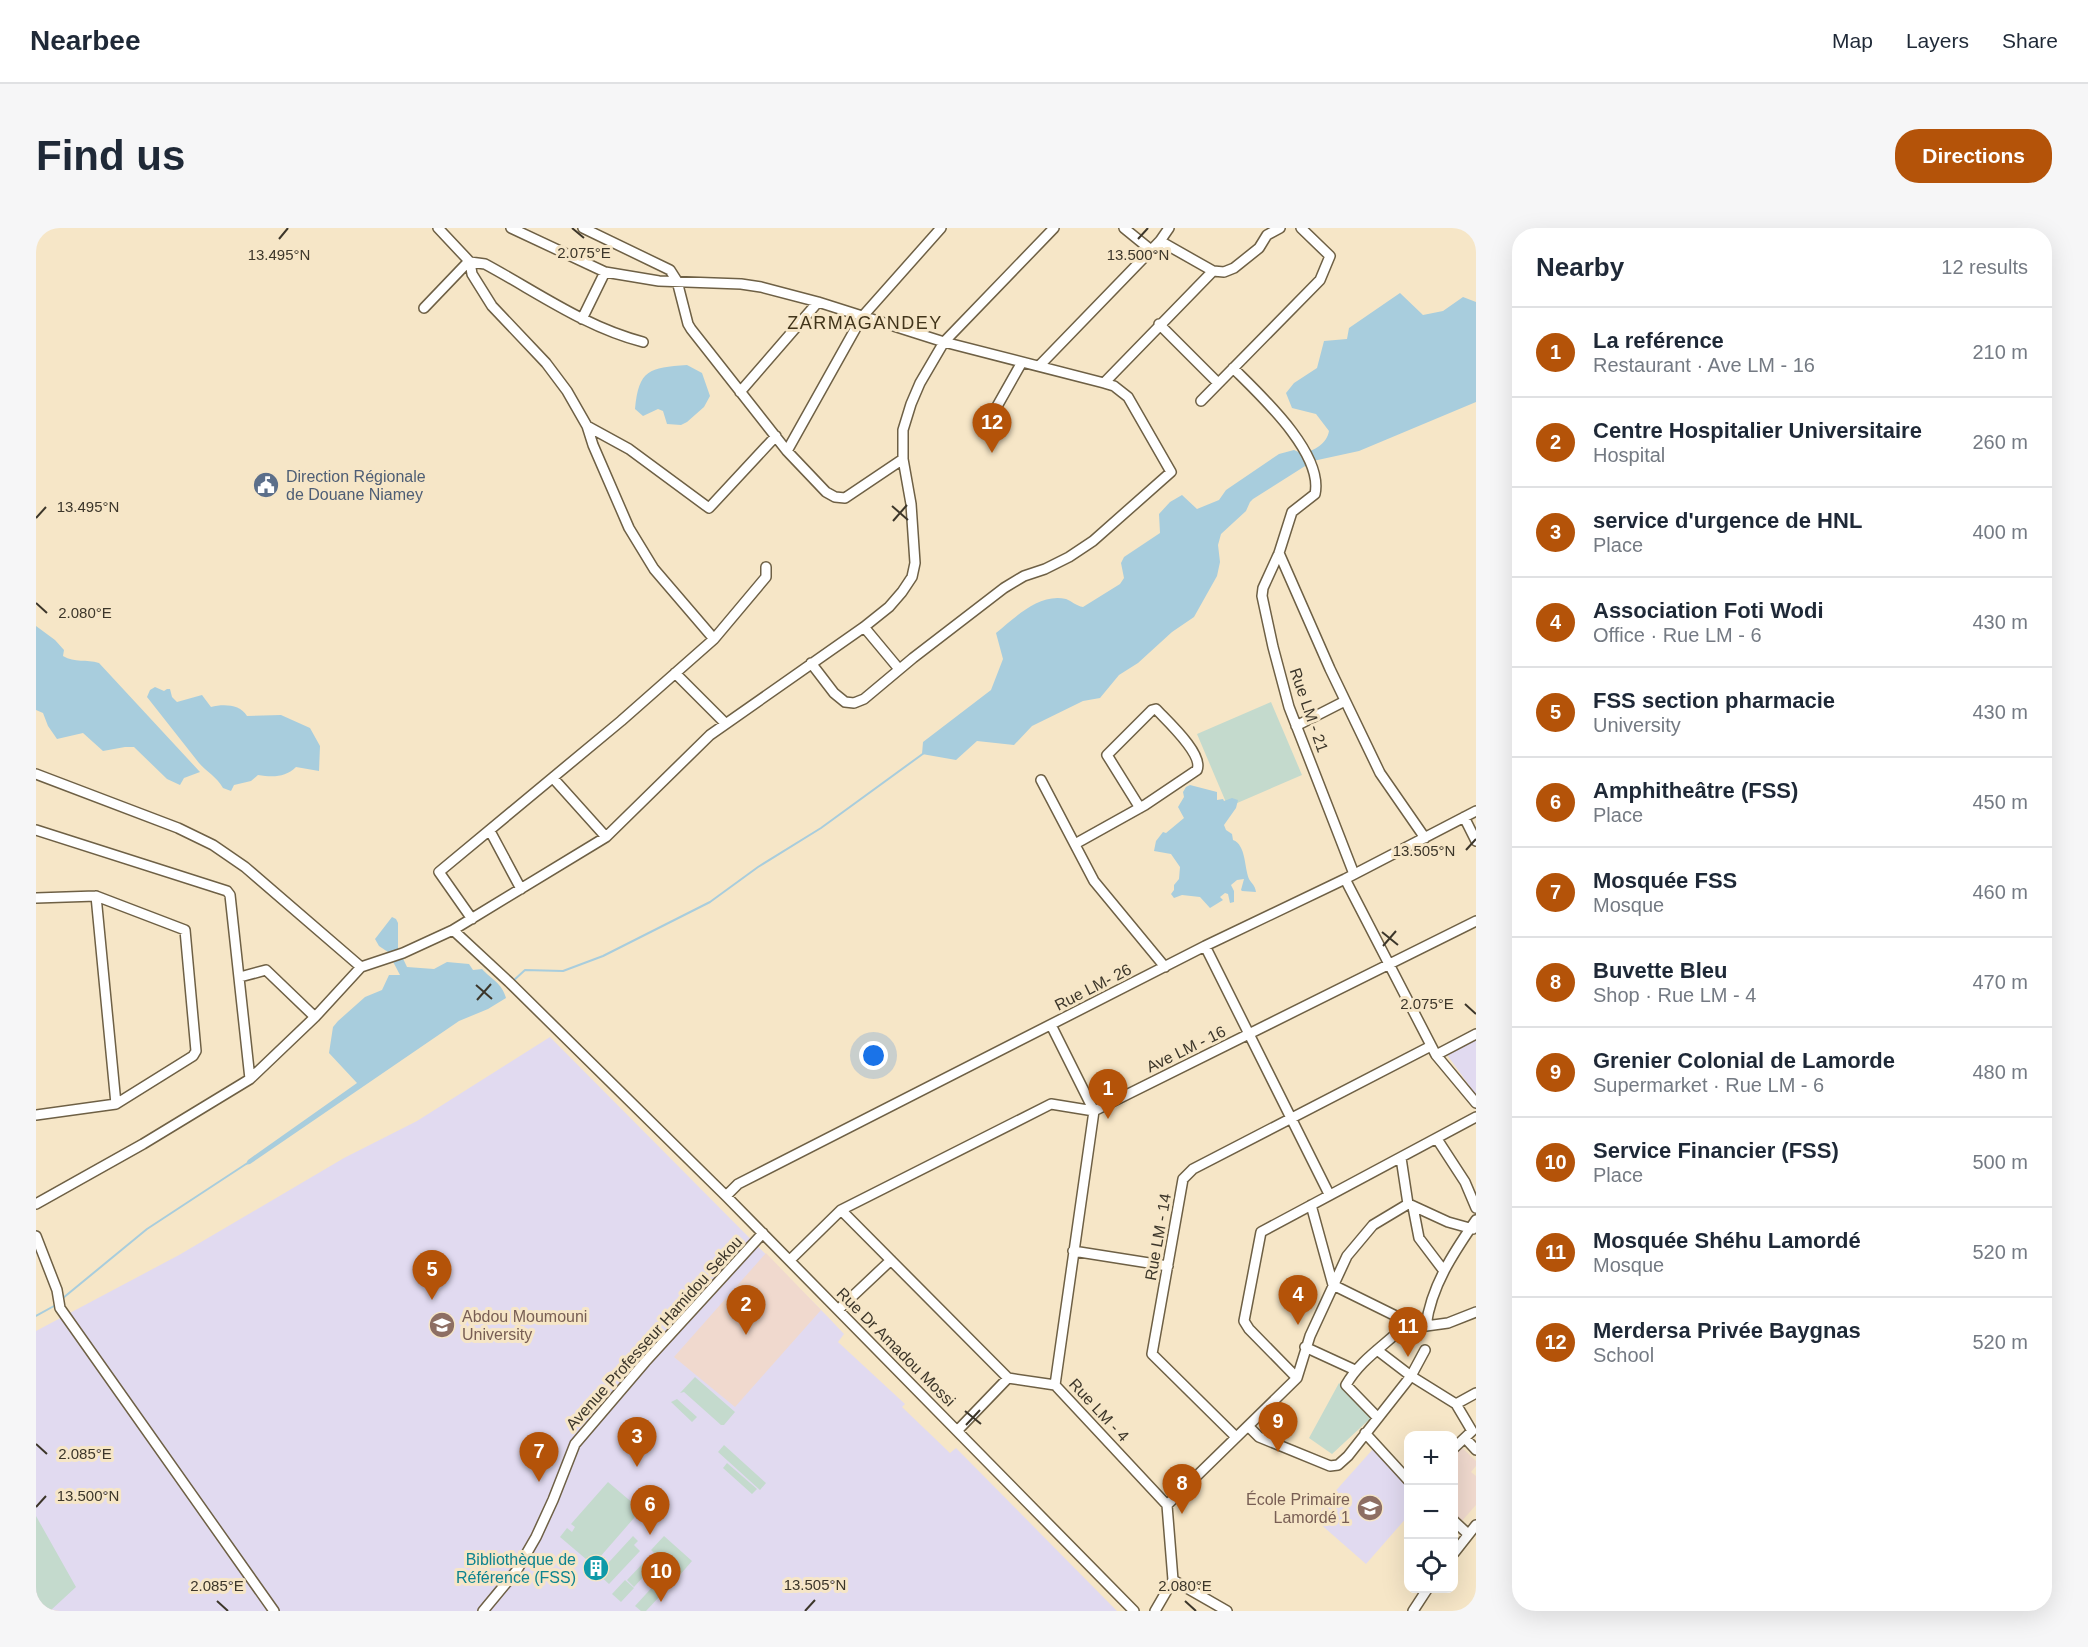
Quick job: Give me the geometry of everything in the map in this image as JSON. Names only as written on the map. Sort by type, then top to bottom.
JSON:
[{"type":"street","points":[[438,228],[470,261],[485,264],[566,312],[610,332],[643,342]]},
{"type":"street","points":[[511,228],[605,272],[659,280],[741,284],[818,302],[944,342],[1104,383],[1128,397],[1172,472],[1093,541],[1069,557],[1024,576],[1004,588],[864,699],[849,704],[845,702],[834,693],[811,663]]},
{"type":"street","points":[[583,228],[670,270],[677,281],[689,326],[787,451],[831,496],[845,498],[903,459]]},
{"type":"street","points":[[787,451],[862,317],[941,228]]},
{"type":"street","points":[[36,1204],[143,1144],[250,1079],[315,1017],[361,967],[403,953],[453,930],[606,837],[724,723],[864,627],[889,607],[912,577],[915,562],[911,504],[903,459],[903,430],[920,383],[944,342],[1054,228]]},
{"type":"street","points":[[1124,228],[1151,250]]},
{"type":"street","points":[[1039,366],[1160,241],[1169,228]]},
{"type":"street","points":[[1160,241],[1213,271],[1224,272],[1234,268],[1259,248],[1267,235],[1280,228]]},
{"type":"street","points":[[1201,401],[1296,303],[1315,287],[1330,256],[1301,228]]},
{"type":"street","points":[[424,308],[470,261]]},
{"type":"street","points":[[470,261],[472,274],[492,306],[559,379],[587,426],[629,528],[654,569],[714,639]]},
{"type":"street","points":[[1104,383],[1213,271]]},
{"type":"street","points":[[582,319],[605,272]]},
{"type":"street","points":[[741,392],[818,302]]},
{"type":"street","points":[[1159,324],[1218,383]]},
{"type":"street","points":[[991,417],[1022,362]]},
{"type":"street","name":"Rue LM - 21","points":[[1233,368],[1275,410],[1305,453],[1316,479],[1315,494],[1292,512],[1279,553],[1265,582],[1262,596],[1282,685],[1354,874]]},
{"type":"street","points":[[587,426],[629,449],[709,508],[776,436]]},
{"type":"street","points":[[1279,553],[1380,773],[1425,838]]},
{"type":"street","points":[[472,919],[439,872],[553,778],[714,639],[766,577],[766,567]]},
{"type":"street","points":[[864,627],[899,669]]},
{"type":"street","points":[[675,673],[724,723]]},
{"type":"street","points":[[1296,726],[1345,701]]},
{"type":"street","points":[[1075,844],[1140,808],[1194,772],[1199,765],[1188,744],[1154,709],[1107,755],[1140,808]]},
{"type":"street","points":[[36,774],[178,828],[213,844],[246,867],[361,967]]},
{"type":"street","points":[[553,778],[606,837]]},
{"type":"street","points":[[1041,780],[1100,889],[1165,968]]},
{"type":"street","name":"Rue LM- 26","points":[[726,1196],[738,1184],[1476,811]]},
{"type":"street","points":[[1464,817],[1476,841]]},
{"type":"street","points":[[36,830],[227,891],[232,900],[250,1079]]},
{"type":"street","points":[[490,831],[521,888]]},
{"type":"street","points":[[1345,879],[1433,1051],[1476,1104]]},
{"type":"street","points":[[96,896],[116,1104]]},
{"type":"street","points":[[36,898],[96,896],[181,927],[186,933],[195,1054],[116,1104],[36,1115]]},
{"type":"street","name":"Ave LM - 16","points":[[1094,1111],[1476,921]]},
{"type":"street","name":"Rue Dr Amadou Mossi","points":[[453,930],[726,1196],[1134,1611]]},
{"type":"street","points":[[1205,946],[1329,1194]]},
{"type":"street","points":[[240,977],[266,970],[315,1017]]},
{"type":"street","points":[[1051,1025],[1094,1111]]},
{"type":"street","name":"Rue LM - 14","points":[[1236,1437],[1152,1354],[1185,1176],[1193,1169],[1292,1118],[1433,1051],[1476,1034]]},
{"type":"street","points":[[789,1260],[841,1210],[1051,1104],[1094,1111]]},
{"type":"street","name":"Rue LM - 4","points":[[1094,1111],[1055,1385],[1167,1505]]},
{"type":"street","points":[[1297,1377],[1249,1329],[1244,1321],[1261,1232],[1476,1116]]},
{"type":"street","points":[[1437,1139],[1465,1182],[1476,1208]]},
{"type":"street","points":[[1401,1158],[1419,1238],[1444,1270]]},
{"type":"street","points":[[1311,1205],[1333,1285],[1408,1322],[1426,1326],[1448,1323],[1476,1312]]},
{"type":"street","points":[[1155,1611],[1173,1580],[1167,1505],[1297,1377],[1305,1347],[1347,1256],[1373,1225],[1411,1205],[1473,1229]]},
{"type":"street","points":[[841,1210],[1008,1378],[1055,1385]]},
{"type":"street","points":[[1426,1326],[1429,1304],[1444,1270],[1473,1229],[1476,1220]]},
{"type":"street","name":"Avenue Professeur Hamidou Sekou","points":[[483,1611],[517,1570],[537,1537],[575,1444],[645,1362],[763,1233]]},
{"type":"street","points":[[36,1236],[57,1290],[60,1308],[274,1611]]},
{"type":"street","points":[[1073,1251],[1168,1266]]},
{"type":"street","points":[[838,1310],[891,1260]]},
{"type":"street","points":[[1378,1418],[1346,1385],[1355,1370],[1408,1322]]},
{"type":"street","points":[[1305,1347],[1355,1370]]},
{"type":"street","points":[[1377,1350],[1411,1376],[1456,1404],[1472,1431],[1458,1444]]},
{"type":"street","points":[[1248,1426],[1259,1437],[1334,1466],[1340,1464],[1411,1376],[1425,1350]]},
{"type":"street","points":[[957,1431],[1008,1378]]},
{"type":"street","points":[[1456,1404],[1476,1393]]},
{"type":"street","points":[[1365,1433],[1404,1476]]},
{"type":"street","points":[[1464,1437],[1476,1450]]},
{"type":"street","points":[[1458,1525],[1468,1534]]},
{"type":"street","points":[[1458,1548],[1476,1525]]},
{"type":"street","points":[[1173,1580],[1227,1611]]},
{"type":"street","points":[[1413,1611],[1425,1593]]},
{"type":"shaded area","points":[[1476,1035],[1476,1095],[1445,1052]]},
{"type":"shaded area","name":"Abdou Moumouni University","points":[[550,1037],[829,1318],[844,1334],[838,1342],[905,1404],[902,1407],[950,1453],[956,1448],[1117,1611],[36,1611],[36,1331],[179,1255],[344,1158],[417,1121]]},
{"type":"shaded area","points":[[766,1253],[821,1310],[735,1407],[674,1357]]},
{"type":"shaded area","points":[[1458,1446],[1476,1461],[1476,1466],[1471,1472],[1476,1476],[1476,1505],[1461,1522],[1458,1519]]},
{"type":"shaded area","points":[[1373,1449],[1404,1484],[1404,1521],[1366,1564],[1318,1522],[1323,1505]]},
{"type":"green space","points":[[1271,702],[1302,775],[1228,807],[1197,734]]},
{"type":"green space","points":[[695,1377],[735,1412],[724,1425],[721,1425],[684,1392],[680,1393]]},
{"type":"green space","points":[[1339,1383],[1373,1416],[1332,1454],[1309,1438]]},
{"type":"green space","points":[[677,1399],[697,1417],[692,1422],[671,1402]]},
{"type":"green space","points":[[724,1445],[766,1483],[760,1490],[718,1452]]},
{"type":"green space","points":[[727,1463],[757,1489],[752,1494],[723,1468]]},
{"type":"green space","points":[[608,1482],[641,1510],[593,1565],[560,1537],[567,1528],[572,1532],[575,1527],[571,1524]]},
{"type":"green space","points":[[36,1516],[76,1587],[50,1611],[36,1611]]},
{"type":"green space","points":[[633,1536],[638,1541],[634,1545],[640,1551],[609,1584],[598,1574]]},
{"type":"green space","points":[[664,1536],[692,1561],[679,1576],[651,1550]]},
{"type":"green space","points":[[649,1557],[656,1563],[634,1587],[627,1580]]},
{"type":"green space","points":[[667,1571],[672,1575],[670,1578],[674,1581],[646,1611],[641,1611],[635,1606]]},
{"type":"green space","points":[[625,1580],[634,1588],[621,1602],[612,1594]]},
{"type":"water","points":[[1400,293],[1423,315],[1443,311],[1463,297],[1476,302],[1476,402],[1359,451],[1313,461],[1253,499],[1246,511],[1221,534],[1218,545],[1220,562],[1217,576],[1194,617],[1172,632],[1138,663],[1119,675],[1100,698],[1083,701],[1032,726],[1014,745],[977,741],[956,760],[922,754],[923,742],[991,690],[1003,659],[996,633],[1020,614],[1037,603],[1056,598],[1066,599],[1083,607],[1120,584],[1124,578],[1121,563],[1124,557],[1160,533],[1159,514],[1170,502],[1182,495],[1197,509],[1219,500],[1226,490],[1279,454],[1294,450],[1303,454],[1323,443],[1329,431],[1316,414],[1292,408],[1286,393],[1294,383],[1317,368],[1324,341],[1347,339],[1349,328]]},
{"type":"water","points":[[687,365],[702,373],[710,396],[704,407],[687,422],[681,425],[667,424],[663,411],[658,409],[643,416],[635,409],[639,386],[648,373],[663,368]]},
{"type":"water","points":[[36,626],[64,650],[63,656],[99,663],[200,772],[184,778],[180,785],[167,779],[134,747],[103,751],[83,733],[57,739],[43,713],[36,710]]},
{"type":"water","points":[[155,687],[164,691],[170,689],[172,697],[177,702],[202,695],[211,707],[231,706],[240,709],[247,716],[281,715],[310,728],[320,746],[319,771],[296,767],[283,775],[258,775],[251,781],[234,785],[231,791],[223,788],[199,763],[147,697],[150,690]]},
{"type":"water","points":[[1190,785],[1217,792],[1217,800],[1223,799],[1224,801],[1232,798],[1238,800],[1236,808],[1224,825],[1226,830],[1232,834],[1233,840],[1240,846],[1249,879],[1256,892],[1242,891],[1244,879],[1237,880],[1231,885],[1234,891],[1234,902],[1230,903],[1228,894],[1225,893],[1220,897],[1223,900],[1210,908],[1200,897],[1182,895],[1174,898],[1171,894],[1179,879],[1180,867],[1171,854],[1154,851],[1156,841],[1163,832],[1166,833],[1184,818],[1178,807],[1184,797],[1183,792]]},
{"type":"water","points":[[392,917],[398,923],[398,948],[407,967],[434,969],[447,962],[469,964],[473,970],[482,969],[502,989],[506,998],[488,1009],[459,1021],[250,1164],[245,1165],[248,1160],[357,1083],[329,1053],[333,1027],[365,997],[382,990],[389,975],[400,975],[388,952],[379,946],[375,939]]},
{"type":"waterway","points":[[513,981],[525,970],[563,971],[603,956],[710,902],[758,867],[821,828],[924,753]]},
{"type":"waterway","points":[[63,1298],[147,1229],[246,1164]]},
{"type":"waterway","points":[[36,1316],[54,1306]]},
{"type":"place","name":"Merdersa Privée Baygnas","points":[[992,453]]},
{"type":"place","name":"Direction Régionale de Douane Niamey","points":[[266,485]]},
{"type":"place","name":"La reférence","points":[[1108,1119]]},
{"type":"place","name":"FSS section pharmacie","points":[[432,1300]]},
{"type":"place","name":"Abdou Moumouni University","points":[[442,1325]]},
{"type":"place","name":"Association Foti Wodi","points":[[1298,1325]]},
{"type":"place","name":"Centre Hospitalier Universitaire","points":[[746,1335]]},
{"type":"place","name":"Mosquée Shéhu Lamordé","points":[[1408,1357]]},
{"type":"place","name":"Grenier Colonial de Lamorde","points":[[1278,1452]]},
{"type":"place","name":"service d'urgence de HNL","points":[[637,1467]]},
{"type":"place","name":"Mosquée FSS","points":[[539,1482]]},
{"type":"place","name":"École Primaire Lamordé 1","points":[[1370,1508]]},
{"type":"place","name":"Buvette Bleu","points":[[1182,1514]]},
{"type":"place","name":"Amphitheâtre (FSS)","points":[[650,1535]]},
{"type":"place","name":"Bibliothèque de Référence (FSS)","points":[[596,1568]]},
{"type":"place","name":"Service Financier (FSS)","points":[[661,1602]]},
{"type":"district","name":"ZARMAGANDEY","points":[[865,323]]}]
